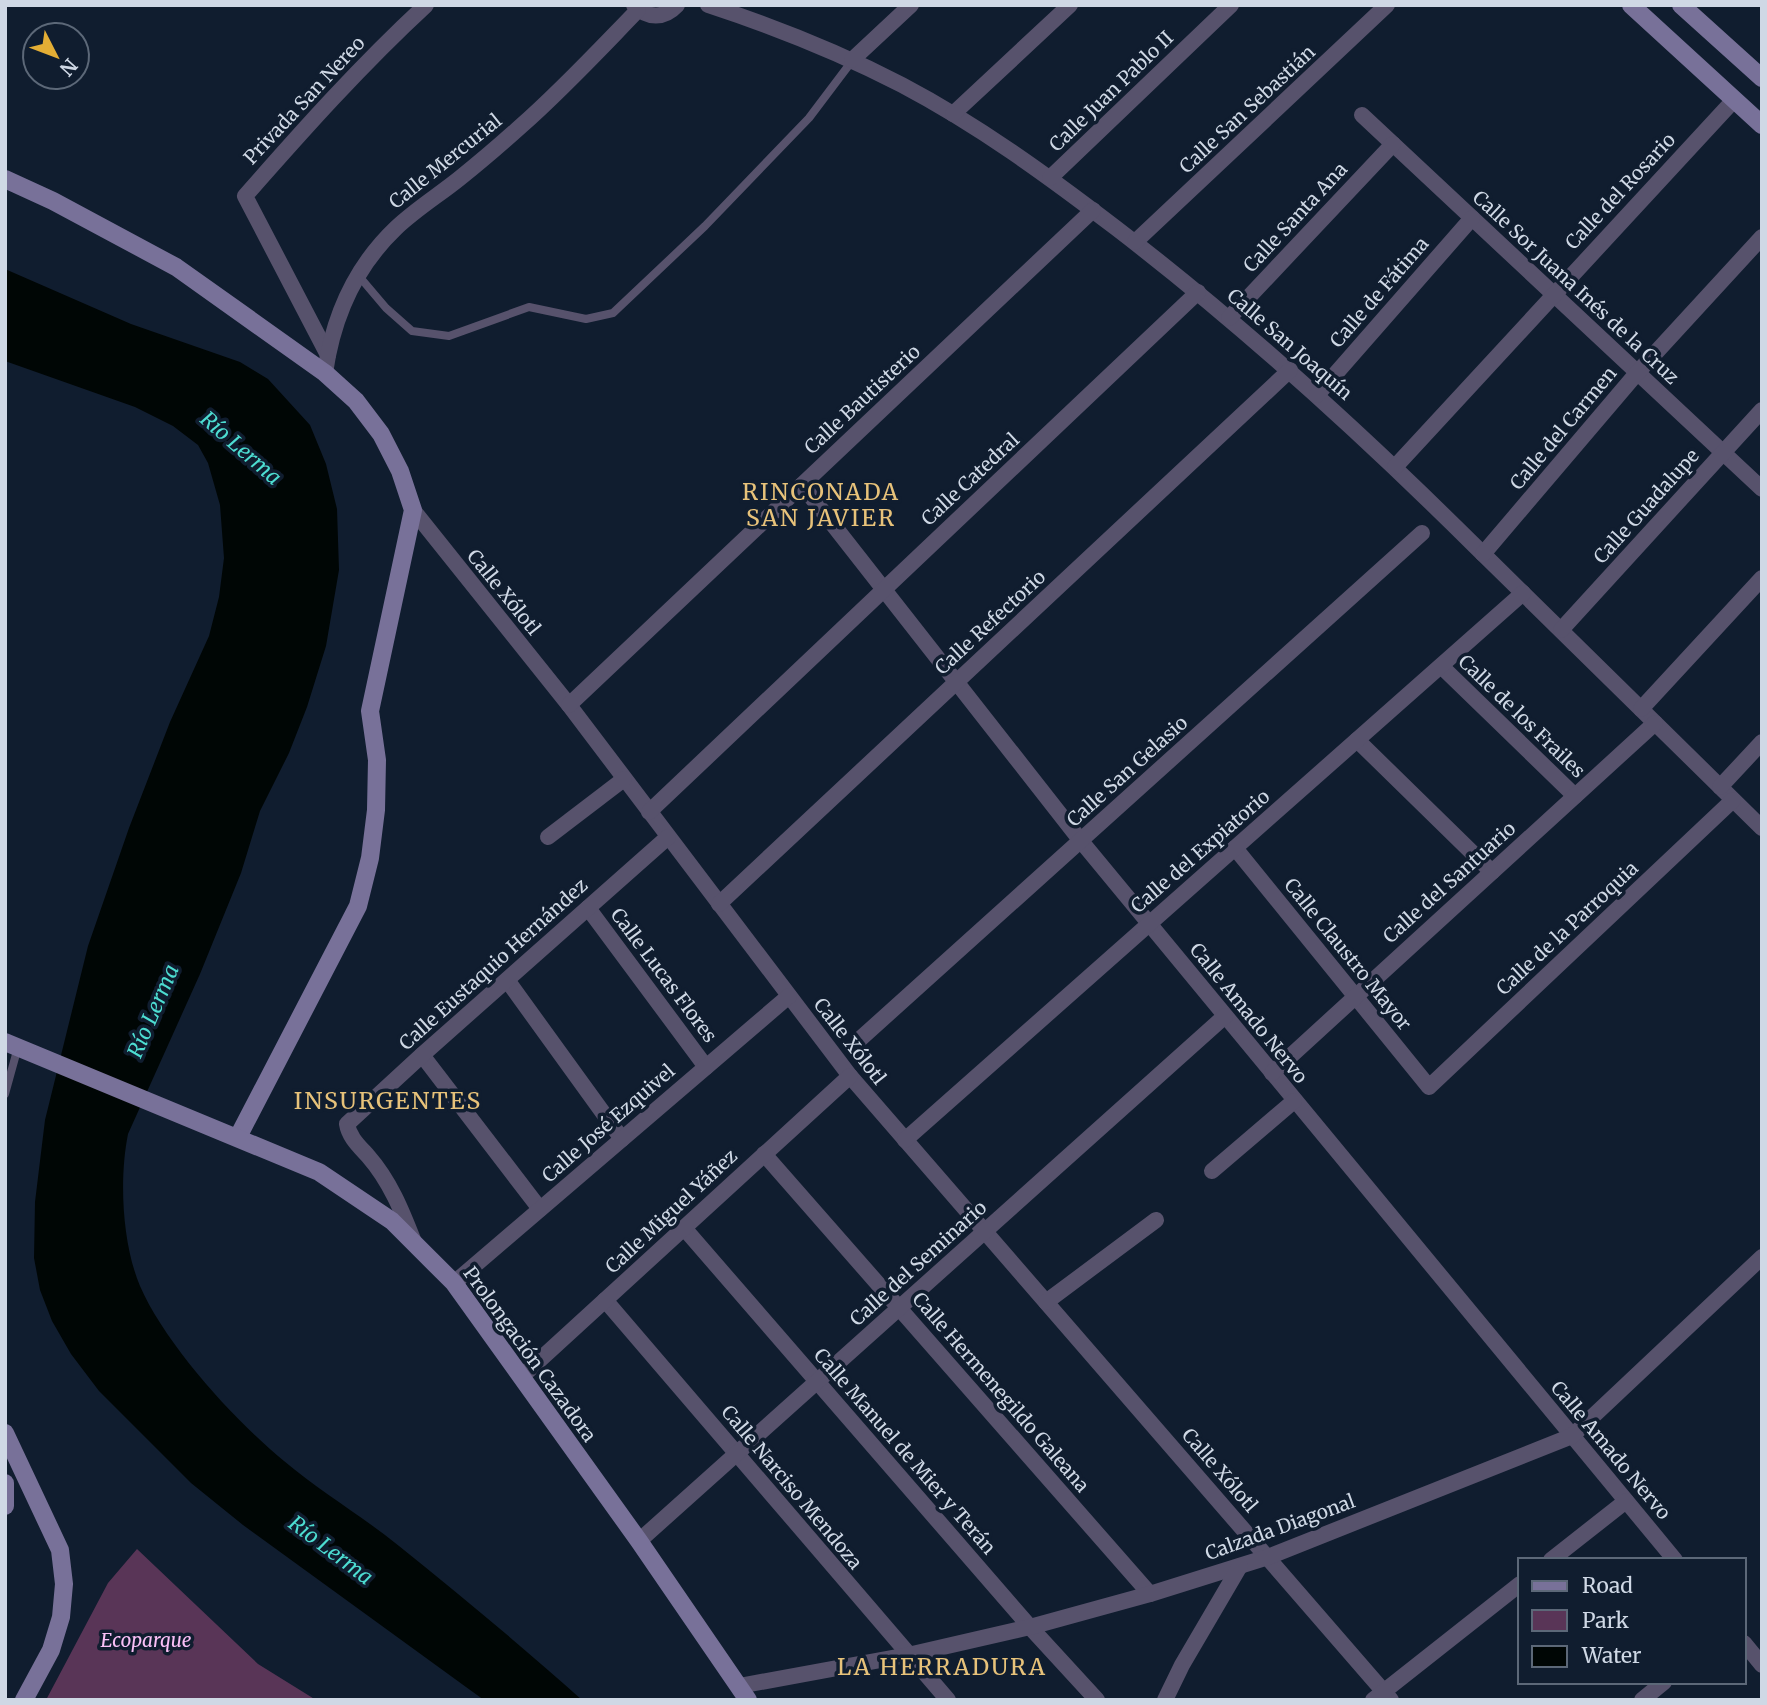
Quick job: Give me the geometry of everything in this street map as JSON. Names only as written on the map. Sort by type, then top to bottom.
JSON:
[{"type":"street","name":"Privada San Nereo","points":[[327,364],[245,197],[313,118],[426,5]]},
{"type":"street","points":[[636,7],[651,16],[660,16],[669,13],[677,5]]},
{"type":"street","name":"Calle San Joaquín","points":[[708,5],[768,25],[852,61],[953,114],[1050,178],[1135,242],[1290,370],[1395,467],[1762,828]]},
{"type":"street","points":[[852,61],[911,5]]},
{"type":"street","points":[[953,114],[1070,5]]},
{"type":"street","name":"Calle Juan Pablo II","points":[[1050,178],[1231,5]]},
{"type":"street","name":"Calle San Sebastián","points":[[1135,242],[1387,5]]},
{"type":"street","points":[[1631,5],[1762,125]]},
{"type":"street","points":[[1681,5],[1762,78]]},
{"type":"street","name":"Calle Mercurial","points":[[327,364],[334,326],[345,299],[377,248],[398,226],[462,177],[523,124],[582,68],[636,7]]},
{"type":"street","name":"Calle del Rosario","points":[[1395,467],[1734,100]]},
{"type":"street","name":"Calle Sor Juana Inés de la Cruz","points":[[1362,115],[1762,489]]},
{"type":"street","name":"Calle Santa Ana","points":[[1229,318],[1393,144]]},
{"type":"street","name":"Calle Xólotl","points":[[5,179],[53,201],[176,267],[327,364],[381,434],[400,471],[412,510],[569,705],[849,1076],[1268,1557],[1383,1697]]},
{"type":"street","name":"Calle Bautisterio","points":[[569,705],[1093,210]]},
{"type":"street","name":"Calle de Fátima","points":[[1317,395],[1472,218]]},
{"type":"street","name":"Calle del Carmen","points":[[1483,554],[1637,373],[1762,237]]},
{"type":"street","name":"Calle Catedral","points":[[649,812],[1198,292]]},
{"type":"street","name":"Calle Refectorio","points":[[719,904],[1290,370]]},
{"type":"street","name":"Calle Guadalupe","points":[[1561,630],[1762,410]]},
{"type":"street","name":"Calle Amado Nervo","points":[[802,485],[1081,841],[1673,1558]]},
{"type":"street","points":[[238,1137],[358,906],[370,858],[376,810],[377,760],[370,711],[412,510]]},
{"type":"street","name":"Calle San Gelasio","points":[[859,1040],[1422,533]]},
{"type":"street","points":[[1641,709],[1762,578]]},
{"type":"street","name":"Calle del Expiatorio","points":[[905,1140],[1523,593]]},
{"type":"street","name":"Calle de los Frailes","points":[[1441,666],[1575,796]]},
{"type":"street","name":"Calle del Santuario","points":[[1272,1073],[1655,723]]},
{"type":"street","points":[[1357,740],[1492,872]]},
{"type":"street","points":[[1720,787],[1762,742]]},
{"type":"street","points":[[548,836],[624,779]]},
{"type":"street","name":"Calle de la Parroquia","points":[[1429,1087],[1733,800]]},
{"type":"street","name":"Calle Eustaquio Hernández","points":[[415,1243],[394,1194],[372,1160],[348,1133],[347,1124],[668,836]]},
{"type":"street","name":"Calle Claustro Mayor","points":[[1235,848],[1429,1087]]},
{"type":"street","name":"Calle Lucas Flores","points":[[588,908],[706,1067]]},
{"type":"street","points":[[507,980],[622,1139]]},
{"type":"street","name":"Calle José Ezquivel","points":[[454,1283],[789,996]]},
{"type":"street","name":"Calle del Seminario","points":[[639,1541],[1225,1016]]},
{"type":"street","name":"Prolongación Cazadora","points":[[17,1047],[319,1172],[392,1221],[454,1283],[639,1541],[743,1693]]},
{"type":"street","points":[[422,1055],[540,1209]]},
{"type":"street","name":"Calle Miguel Yáñez","points":[[521,1377],[849,1076]]},
{"type":"street","points":[[1212,1171],[1294,1101]]},
{"type":"street","name":"Calle Hermenegildo Galeana","points":[[764,1154],[1150,1594]]},
{"type":"street","points":[[1046,1302],[1156,1220]]},
{"type":"street","name":"Calle Manuel de Mier y Terán","points":[[684,1228],[1030,1627],[1097,1700]]},
{"type":"street","name":"Calzada Diagonal","points":[[743,1693],[1030,1627],[1150,1594],[1268,1557],[1572,1436],[1762,1257]]},
{"type":"street","name":"Calle Narciso Mendoza","points":[[605,1300],[948,1700]]},
{"type":"street","points":[[5,1433],[60,1550],[64,1584],[61,1617],[51,1650],[24,1700]]},
{"type":"street","points":[[5,1483],[5,1506]]},
{"type":"street","points":[[1554,1558],[1626,1501]]},
{"type":"street","points":[[1165,1700],[1182,1665],[1240,1566]]},
{"type":"street","points":[[1383,1697],[1518,1586]]},
{"type":"street","points":[[1746,1645],[1762,1665]]},
{"type":"street","points":[[1642,1700],[1662,1684]]},
{"type":"lane","points":[[358,275],[386,308],[412,331],[449,336],[529,307],[586,319],[613,313],[705,226],[809,118],[852,61]]},
{"type":"lane","points":[[5,1094],[17,1047]]},
{"type":"green space","name":"Ecoparque","points":[[137,1549],[258,1664],[316,1700],[46,1700],[108,1583]]},
{"type":"water","name":"Río Lerma","points":[[5,269],[131,324],[240,362],[268,379],[310,425],[326,464],[337,509],[339,570],[326,646],[307,707],[289,753],[260,811],[241,873],[200,974],[128,1134],[124,1211],[129,1250],[140,1286],[166,1332],[203,1380],[244,1425],[298,1472],[399,1546],[582,1700],[484,1700],[243,1525],[191,1483],[99,1391],[71,1354],[52,1321],[40,1290],[34,1258],[35,1202],[45,1120],[88,946],[170,722],[209,636],[219,597],[224,558],[220,505],[208,463],[198,445],[173,426],[135,407],[5,361]]},
{"type":"district","name":"RINCONADA SAN JAVIER","points":[[821,504]]},
{"type":"district","name":"INSURGENTES","points":[[388,1100]]},
{"type":"district","name":"LA HERRADURA","points":[[942,1666]]}]
